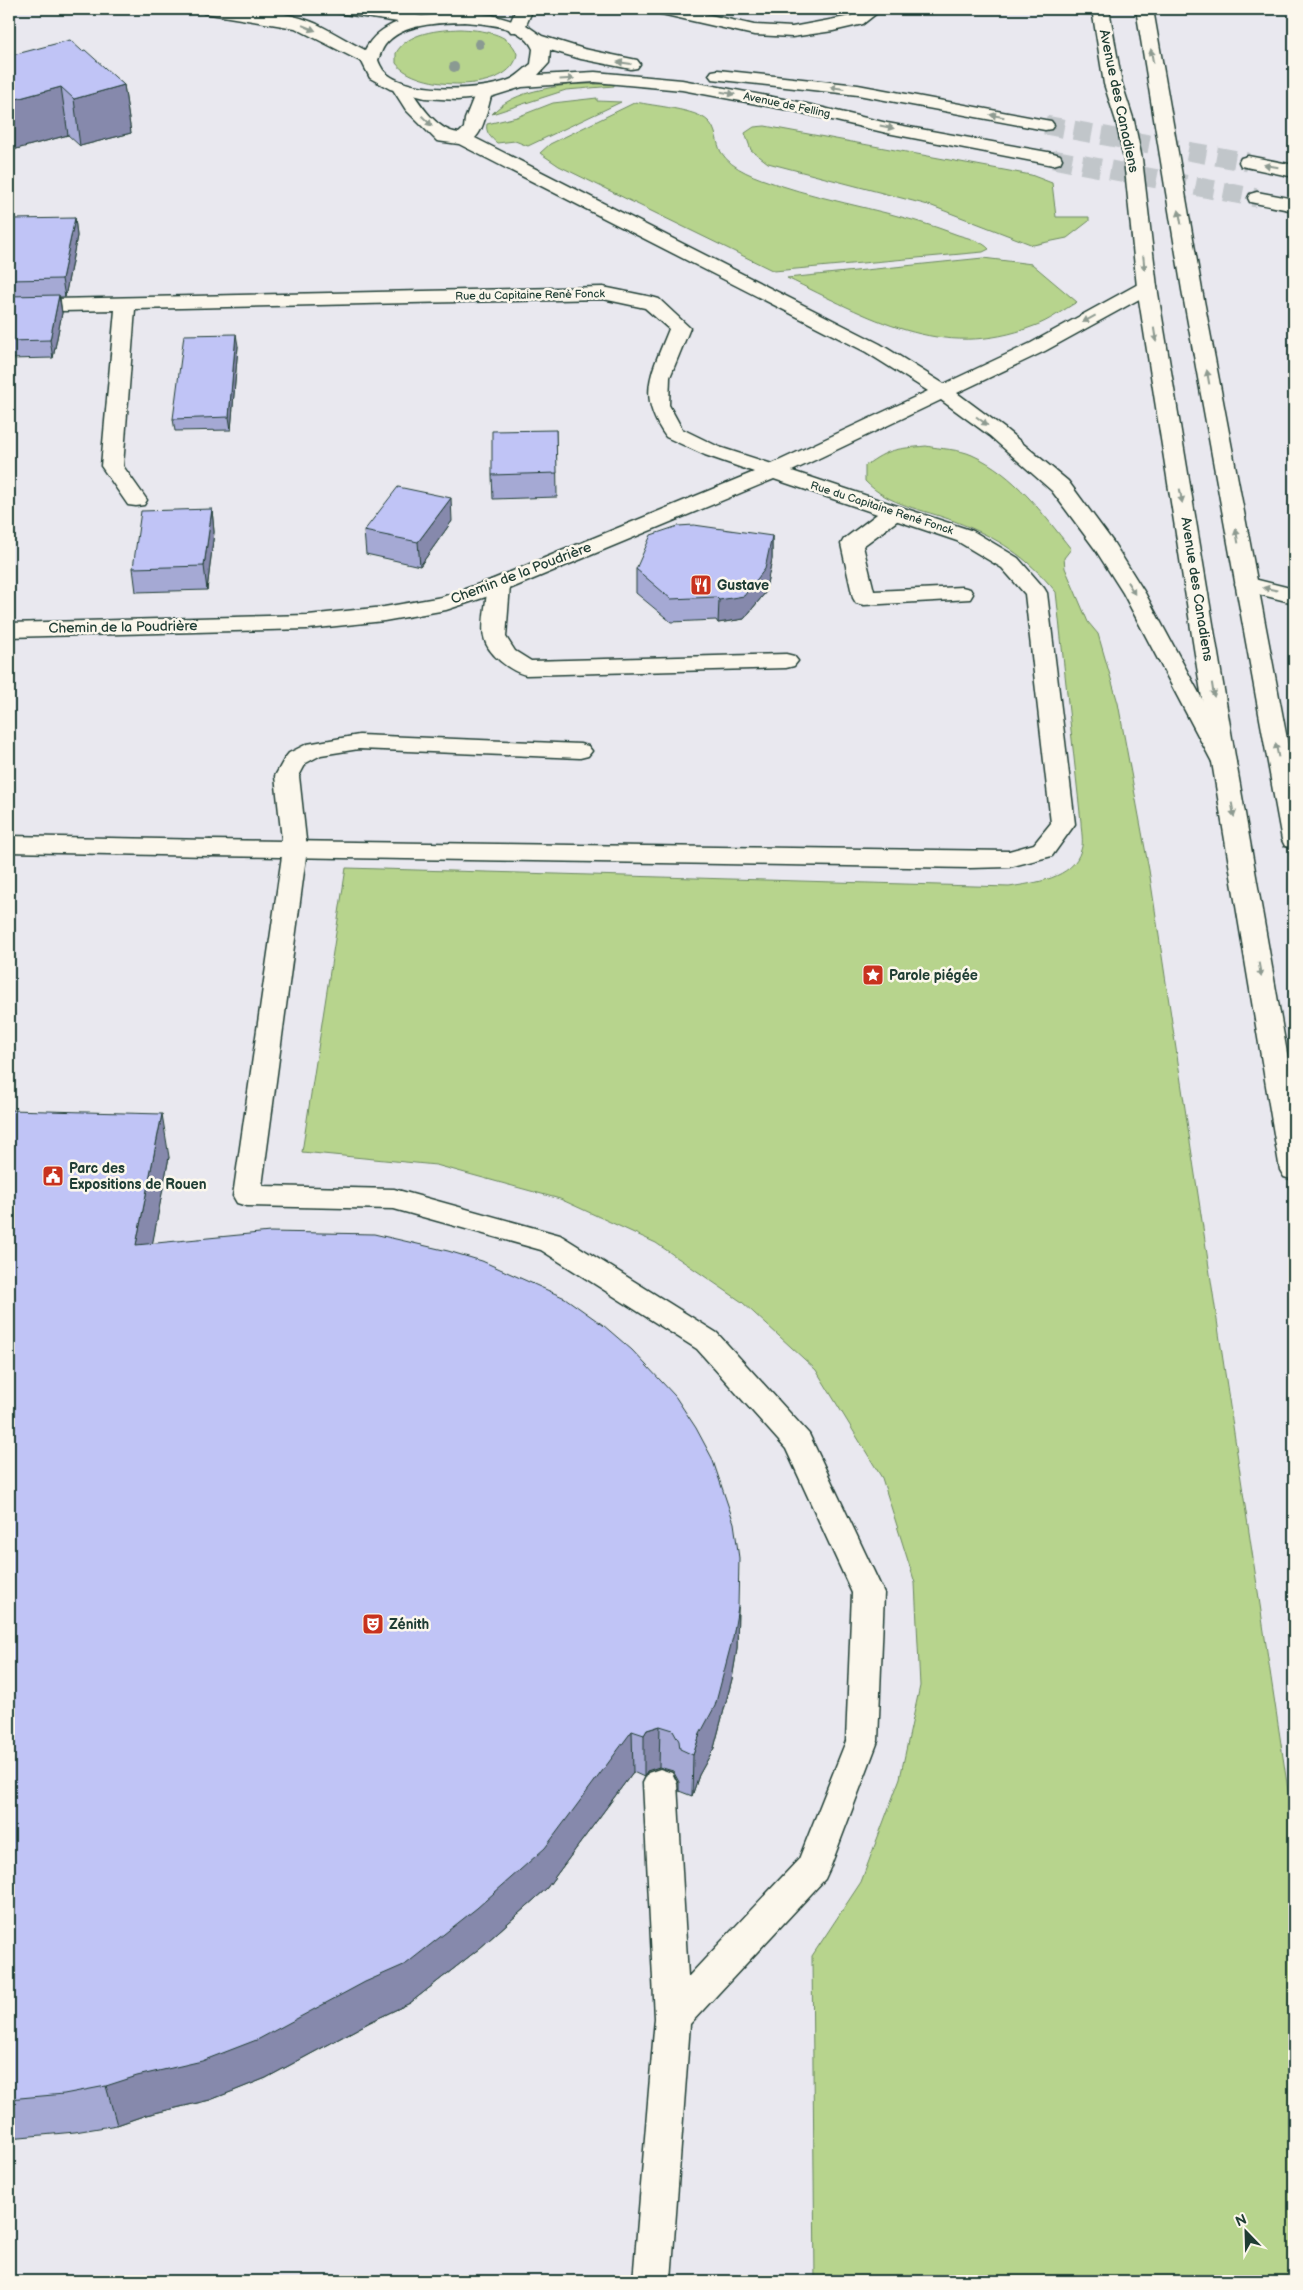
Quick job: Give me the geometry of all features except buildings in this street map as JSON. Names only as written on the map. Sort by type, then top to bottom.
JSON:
[{"type":"street","points":[[210,9],[299,24],[334,38],[350,51],[370,59]]},
{"type":"street","points":[[344,9],[423,21]]},
{"type":"street","points":[[517,28],[524,9]]},
{"type":"street","points":[[663,9],[754,30],[792,32],[833,26],[857,20],[873,9]]},
{"type":"street","name":"Avenue des Canadiens","points":[[1100,9],[1113,84],[1125,121],[1133,159],[1147,287],[1224,762],[1294,1170]]},
{"type":"street","points":[[1144,9],[1192,290],[1246,584],[1290,796],[1294,840]]},
{"type":"street","name":"Avenue de Felling","points":[[423,21],[470,13],[517,28],[536,40],[605,60],[858,90],[1045,125]]},
{"type":"street","points":[[423,21],[401,27],[384,36],[373,47],[370,59],[375,72],[390,83],[401,88],[432,94],[483,93],[518,82],[534,71],[542,59],[542,52],[536,40]]},
{"type":"street","name":"Avenue de Felling","points":[[518,82],[596,77],[674,84],[738,95],[897,130],[1053,158]]},
{"type":"street","points":[[401,88],[412,106],[443,137],[463,139],[873,348],[943,392],[997,432],[1060,486],[1105,547],[1134,593],[1224,762]]},
{"type":"street","points":[[463,139],[473,130],[474,119],[483,93]]},
{"type":"street","points":[[1248,162],[1294,171]]},
{"type":"street","points":[[1257,198],[1294,205]]},
{"type":"street","name":"Chemin de la Poudrière","points":[[9,630],[308,622],[384,614],[446,603],[499,585],[773,472],[1038,347],[1147,287]]},
{"type":"street","name":"Rue du Capitaine René Fonck","points":[[9,306],[603,293],[652,303],[680,328],[660,377],[660,405],[673,433],[712,451],[965,536],[1010,563],[1036,593],[1063,824],[1043,850],[1009,858],[970,860],[9,844]]},
{"type":"street","points":[[125,304],[112,466],[136,500]]},
{"type":"street","points":[[893,513],[852,544],[864,598],[962,594]]},
{"type":"street","points":[[1246,584],[1294,596]]},
{"type":"street","points":[[499,585],[495,637],[506,654],[526,668],[786,661]]},
{"type":"street","points":[[580,751],[359,742],[316,749],[297,758],[287,776],[295,849],[248,1196],[394,1199],[550,1242],[707,1341],[798,1442],[868,1593],[862,1741],[813,1868],[673,2018]]},
{"type":"street","points":[[652,2281],[673,2018],[660,1783]]},
{"type":"green space","points":[[460,29],[493,34],[508,41],[517,54],[511,67],[499,76],[482,82],[462,84],[441,83],[422,79],[406,72],[396,63],[396,53],[401,46],[416,36],[433,31]]},
{"type":"green space","points":[[572,84],[614,84],[614,86],[566,90],[492,114],[519,96]]},
{"type":"green space","points":[[597,98],[597,101],[621,102],[528,146],[515,141],[497,143],[487,130],[487,124],[517,117],[553,103]]},
{"type":"green space","points":[[636,102],[684,111],[702,117],[711,124],[719,148],[726,158],[738,168],[754,176],[799,191],[936,227],[975,240],[989,249],[983,252],[774,271],[559,166],[540,153],[550,144]]},
{"type":"green space","points":[[765,126],[1031,175],[1052,183],[1056,217],[1089,217],[1089,221],[1067,238],[1033,245],[932,206],[768,163],[751,150],[745,133],[754,127]]},
{"type":"green space","points":[[983,258],[1032,264],[1077,302],[1040,324],[1000,336],[967,339],[936,337],[876,320],[787,278]]},
{"type":"green space","points":[[926,446],[967,453],[1002,473],[1027,496],[1071,549],[1064,558],[1065,568],[1088,622],[1098,634],[1118,703],[1149,870],[1294,1830],[1294,2281],[815,2281],[812,1956],[861,1882],[900,1778],[920,1686],[915,1583],[882,1478],[816,1370],[742,1302],[656,1243],[560,1199],[436,1165],[302,1152],[346,868],[1009,887],[1051,878],[1070,867],[1077,860],[1082,847],[1081,822],[1056,592],[1034,568],[998,541],[970,527],[907,506],[885,496],[865,481],[865,466],[881,456],[900,449]]},
{"type":"tunnel","points":[[1045,125],[1248,162]]},
{"type":"tunnel","points":[[1053,159],[1257,198]]},
{"type":"place","name":"Gustave","points":[[701,585]]},
{"type":"place","name":"Parole piégée","points":[[873,975]]},
{"type":"place","name":"Parc des Expositions de Rouen","points":[[53,1176]]},
{"type":"place","name":"Zénith","points":[[373,1624]]}]
